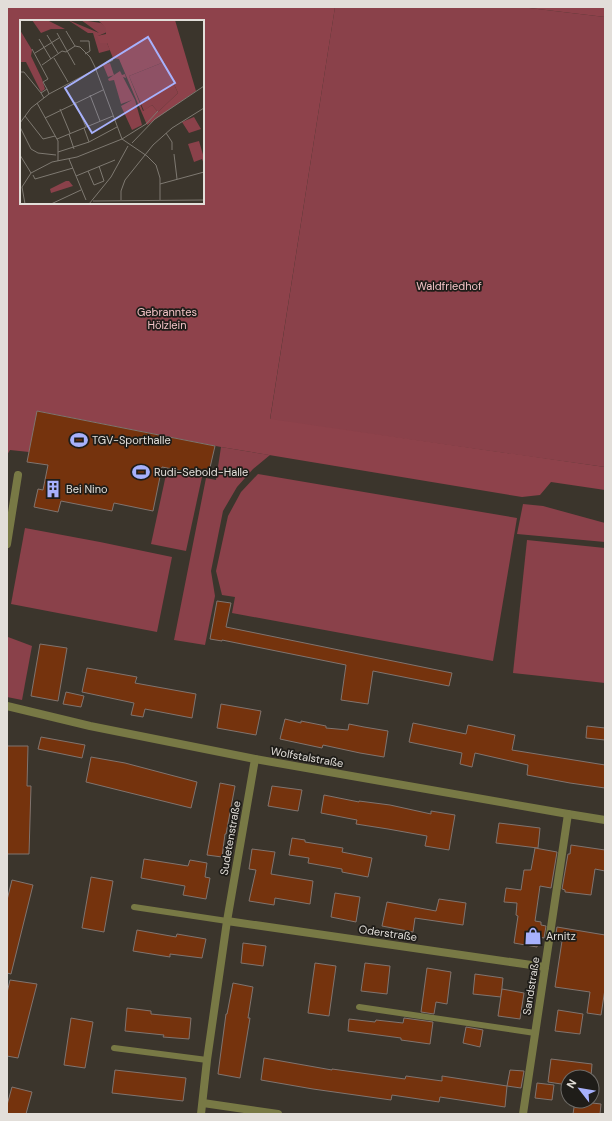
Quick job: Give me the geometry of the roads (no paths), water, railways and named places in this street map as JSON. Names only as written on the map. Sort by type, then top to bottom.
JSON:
[{"type":"street","points":[[7,544],[18,475]]},
{"type":"street","name":"Wolfstalstraße","points":[[7,706],[90,726],[254,759],[605,820]]},
{"type":"street","name":"Sudetenstraße","points":[[201,1114],[207,1060],[227,921],[254,759]]},
{"type":"street","name":"Sandstraße","points":[[523,1114],[568,814]]},
{"type":"street","name":"Oderstraße","points":[[227,921],[545,967]]},
{"type":"street","points":[[203,1103],[278,1114]]},
{"type":"lane","points":[[134,907],[227,921]]},
{"type":"lane","points":[[359,1007],[535,1033]]},
{"type":"lane","points":[[114,1048],[207,1060]]},
{"type":"place","name":"TGV-Sporthalle","points":[[79,440]]},
{"type":"place","name":"Rudi-Sebold-Halle","points":[[141,472]]},
{"type":"place","name":"Bei Nino","points":[[53,489]]},
{"type":"place","name":"Arnitz","points":[[533,936]]},
{"type":"park label","name":"Waldfriedhof","points":[[449,286]]},
{"type":"park label","name":"Gebranntes Hölzlein","points":[[167,318]]}]
